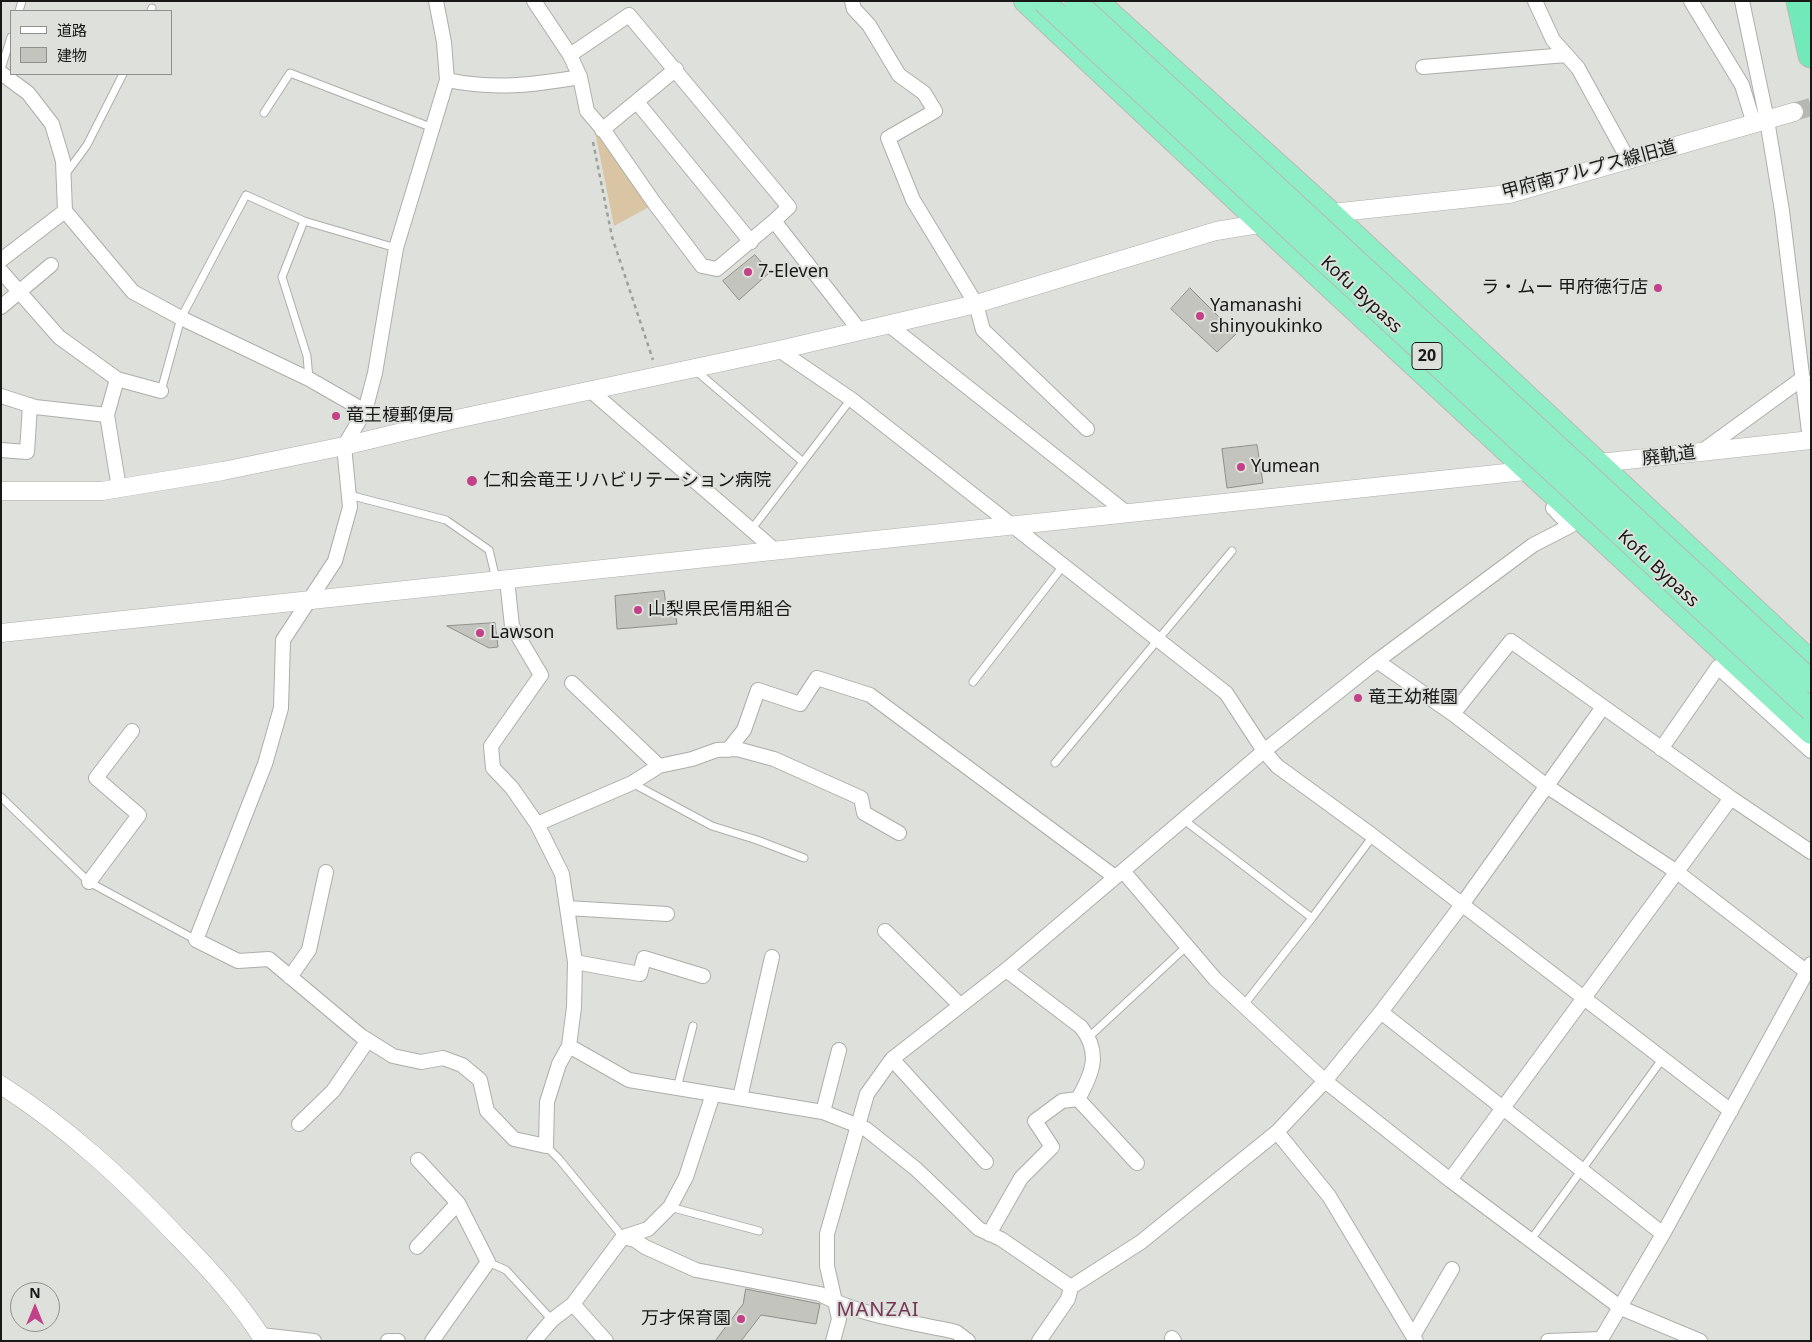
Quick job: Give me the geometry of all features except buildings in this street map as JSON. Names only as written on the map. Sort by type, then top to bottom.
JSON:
[{"type":"highway","points":[[1025,1],[1523,471],[1811,733]]},
{"type":"highway","name":"Kofu Bypass","points":[[1043,1],[1811,710]]},
{"type":"highway","name":"Kofu Bypass","points":[[1075,1],[1811,681]]},
{"type":"highway","points":[[1097,1],[1330,212],[1601,463],[1811,662]]},
{"type":"highway","points":[[1799,1],[1811,56]]},
{"type":"street","points":[[436,1],[444,42],[447,80],[434,128],[396,248],[375,373],[366,411],[344,446],[350,507],[336,561],[283,640],[280,708],[265,764],[196,940],[238,961],[269,958],[368,1040],[393,1056],[421,1062],[444,1058],[462,1065],[480,1080],[487,1111],[514,1139],[546,1146],[547,1102],[559,1064],[569,1046],[574,1007],[575,962],[562,874],[537,824],[512,788],[493,768],[491,746],[541,675],[512,626],[502,580]]},
{"type":"street","points":[[534,1],[570,55],[580,77],[587,111],[702,266],[718,268],[751,242],[789,207],[629,15],[570,55]]},
{"type":"street","points":[[852,1],[854,9],[869,25],[899,75],[924,93],[935,111],[888,138],[913,200],[976,304],[983,330],[1087,429]]},
{"type":"street","points":[[1535,1],[1553,40],[1578,68],[1629,161]]},
{"type":"street","points":[[1691,1],[1742,85],[1761,122]]},
{"type":"street","points":[[1742,1],[1761,122],[1782,211],[1810,440]]},
{"type":"street","points":[[1423,67],[1566,54]]},
{"type":"street","points":[[602,130],[676,70]]},
{"type":"street","points":[[1,74],[28,93],[52,124],[63,161],[65,211],[133,292],[181,318],[309,379],[366,411]]},
{"type":"street","points":[[447,80],[477,86],[503,87],[580,77]]},
{"type":"street","points":[[637,102],[751,242]]},
{"type":"street","name":"甲府南アルプス線旧道","points":[[1,491],[70,493],[119,488],[223,471],[344,446],[452,420],[860,332],[976,304],[1216,231],[1330,212],[1509,194],[1794,112]]},
{"type":"street","points":[[1,260],[65,211]]},
{"type":"street","points":[[774,221],[860,332]]},
{"type":"street","points":[[1,307],[51,265]]},
{"type":"street","points":[[1,271],[59,337],[117,379],[161,391]]},
{"type":"street","points":[[889,325],[1128,514]]},
{"type":"street","points":[[779,350],[851,399],[1226,693],[1264,751],[1277,766],[1372,836],[1731,1111]]},
{"type":"street","points":[[1701,452],[1803,378]]},
{"type":"street","points":[[117,379],[106,415],[119,488]]},
{"type":"street","points":[[591,391],[777,552]]},
{"type":"street","points":[[1,396],[30,406],[106,415]]},
{"type":"street","points":[[1,450],[27,452],[30,406]]},
{"type":"street","name":"廃軌道","points":[[1,634],[1810,440]]},
{"type":"street","points":[[833,1341],[839,1319],[827,1266],[827,1234],[867,1094],[892,1059],[1006,970],[1264,751],[1377,661],[1533,545],[1570,526],[1523,471]]},
{"type":"street","points":[[1454,714],[1511,641],[1731,798],[1811,852]]},
{"type":"street","points":[[1377,661],[1454,714],[1548,787],[1677,872],[1809,968],[1663,1234],[1601,1340],[1548,1341]]},
{"type":"street","points":[[1662,749],[1718,667],[1811,751]]},
{"type":"street","points":[[728,750],[744,730],[758,690],[800,704],[817,678],[870,696],[1119,874],[1187,946],[1215,979],[1243,1006],[1325,1081],[1450,1180],[1620,1308],[1700,1341]]},
{"type":"street","points":[[572,683],[659,766]]},
{"type":"street","points":[[1039,1341],[1068,1299],[1071,1287],[1141,1242],[1277,1132],[1325,1081],[1381,1012],[1461,906],[1548,787],[1603,707]]},
{"type":"street","points":[[89,882],[139,815],[96,778],[132,731]]},
{"type":"street","points":[[537,824],[632,783],[659,766],[737,749],[774,759],[861,798],[864,813],[899,833]]},
{"type":"street","points":[[1450,1180],[1731,798]]},
{"type":"street","points":[[290,977],[309,950],[326,872]]},
{"type":"street","points":[[567,908],[667,914]]},
{"type":"street","points":[[885,931],[960,1005]]},
{"type":"street","points":[[740,1098],[772,957]]},
{"type":"street","points":[[575,962],[640,974],[644,958],[703,976]]},
{"type":"street","points":[[989,1234],[1021,1178],[1052,1147],[1035,1121],[1062,1101],[1078,1098],[1090,1078],[1093,1055],[1089,1037],[1081,1027],[1006,970]]},
{"type":"street","points":[[1381,1012],[1663,1234]]},
{"type":"street","points":[[299,1124],[333,1091],[368,1040]]},
{"type":"street","points":[[569,1046],[629,1080],[823,1112],[866,1129],[916,1169],[979,1229],[1001,1239],[1071,1287]]},
{"type":"street","points":[[823,1112],[839,1050]]},
{"type":"street","points":[[892,1059],[986,1162]]},
{"type":"street","points":[[1,1085],[37,1108],[94,1154],[140,1196],[240,1305],[263,1338],[314,1341]]},
{"type":"street","points":[[534,1341],[552,1320],[573,1304],[623,1237],[648,1229],[670,1207],[686,1177],[713,1094]]},
{"type":"street","points":[[1078,1098],[1137,1162]]},
{"type":"street","points":[[1277,1132],[1329,1196],[1414,1338]]},
{"type":"street","points":[[418,1160],[458,1203],[488,1262],[432,1341]]},
{"type":"street","points":[[417,1247],[458,1203]]},
{"type":"street","points":[[623,1237],[635,1240],[644,1247],[696,1270],[820,1294],[835,1302],[956,1332],[968,1341]]},
{"type":"street","points":[[1414,1338],[1452,1269]]},
{"type":"street","points":[[573,1304],[606,1341]]},
{"type":"street","points":[[388,1341],[398,1341]]},
{"type":"lane","points":[[1,69],[10,40]]},
{"type":"lane","points":[[264,113],[290,73],[434,128]]},
{"type":"lane","points":[[63,178],[87,145],[122,75]]},
{"type":"lane","points":[[161,391],[181,318],[246,195],[304,221],[396,248]]},
{"type":"lane","points":[[304,221],[282,277],[307,356],[309,379]]},
{"type":"lane","points":[[692,368],[804,462]]},
{"type":"lane","points":[[752,530],[851,399]]},
{"type":"lane","points":[[349,495],[446,520],[489,550],[502,580]]},
{"type":"lane","points":[[1056,762],[1232,551]]},
{"type":"lane","points":[[973,682],[1064,566]]},
{"type":"lane","points":[[632,783],[712,826],[757,840],[804,858]]},
{"type":"lane","points":[[1,797],[89,882],[196,940]]},
{"type":"lane","points":[[1184,820],[1312,918]]},
{"type":"lane","points":[[1243,1006],[1312,918],[1372,836]]},
{"type":"lane","points":[[1089,1037],[1187,946]]},
{"type":"lane","points":[[677,1088],[692,1026]]},
{"type":"lane","points":[[1530,1241],[1663,1058]]},
{"type":"lane","points":[[546,1146],[559,1159],[623,1237]]},
{"type":"lane","points":[[670,1207],[759,1231]]},
{"type":"lane","points":[[488,1262],[506,1270],[552,1320]]},
{"type":"path","points":[[592,140],[612,237],[658,375]]},
{"type":"shaded area","points":[[594,127],[649,207],[614,226]]},
{"type":"tunnel","points":[[1794,112],[1811,107]]},
{"type":"place","name":"7-Eleven","points":[[748,272]]},
{"type":"place","name":"ラ・ムー 甲府徳行店","points":[[1658,288]]},
{"type":"place","name":"Yamanashi shinyoukinko","points":[[1200,316]]},
{"type":"place","name":"竜王榎郵便局","points":[[336,416]]},
{"type":"place","name":"Yumean","points":[[1241,467]]},
{"type":"place","name":"仁和会竜王リハビリテーション病院","points":[[472,481]]},
{"type":"place","name":"山梨県民信用組合","points":[[638,610]]},
{"type":"place","name":"Lawson","points":[[480,633]]},
{"type":"place","name":"竜王幼稚園","points":[[1358,698]]},
{"type":"place","name":"万才保育園","points":[[741,1319]]},
{"type":"district","name":"MANZAI","points":[[878,1310]]}]
